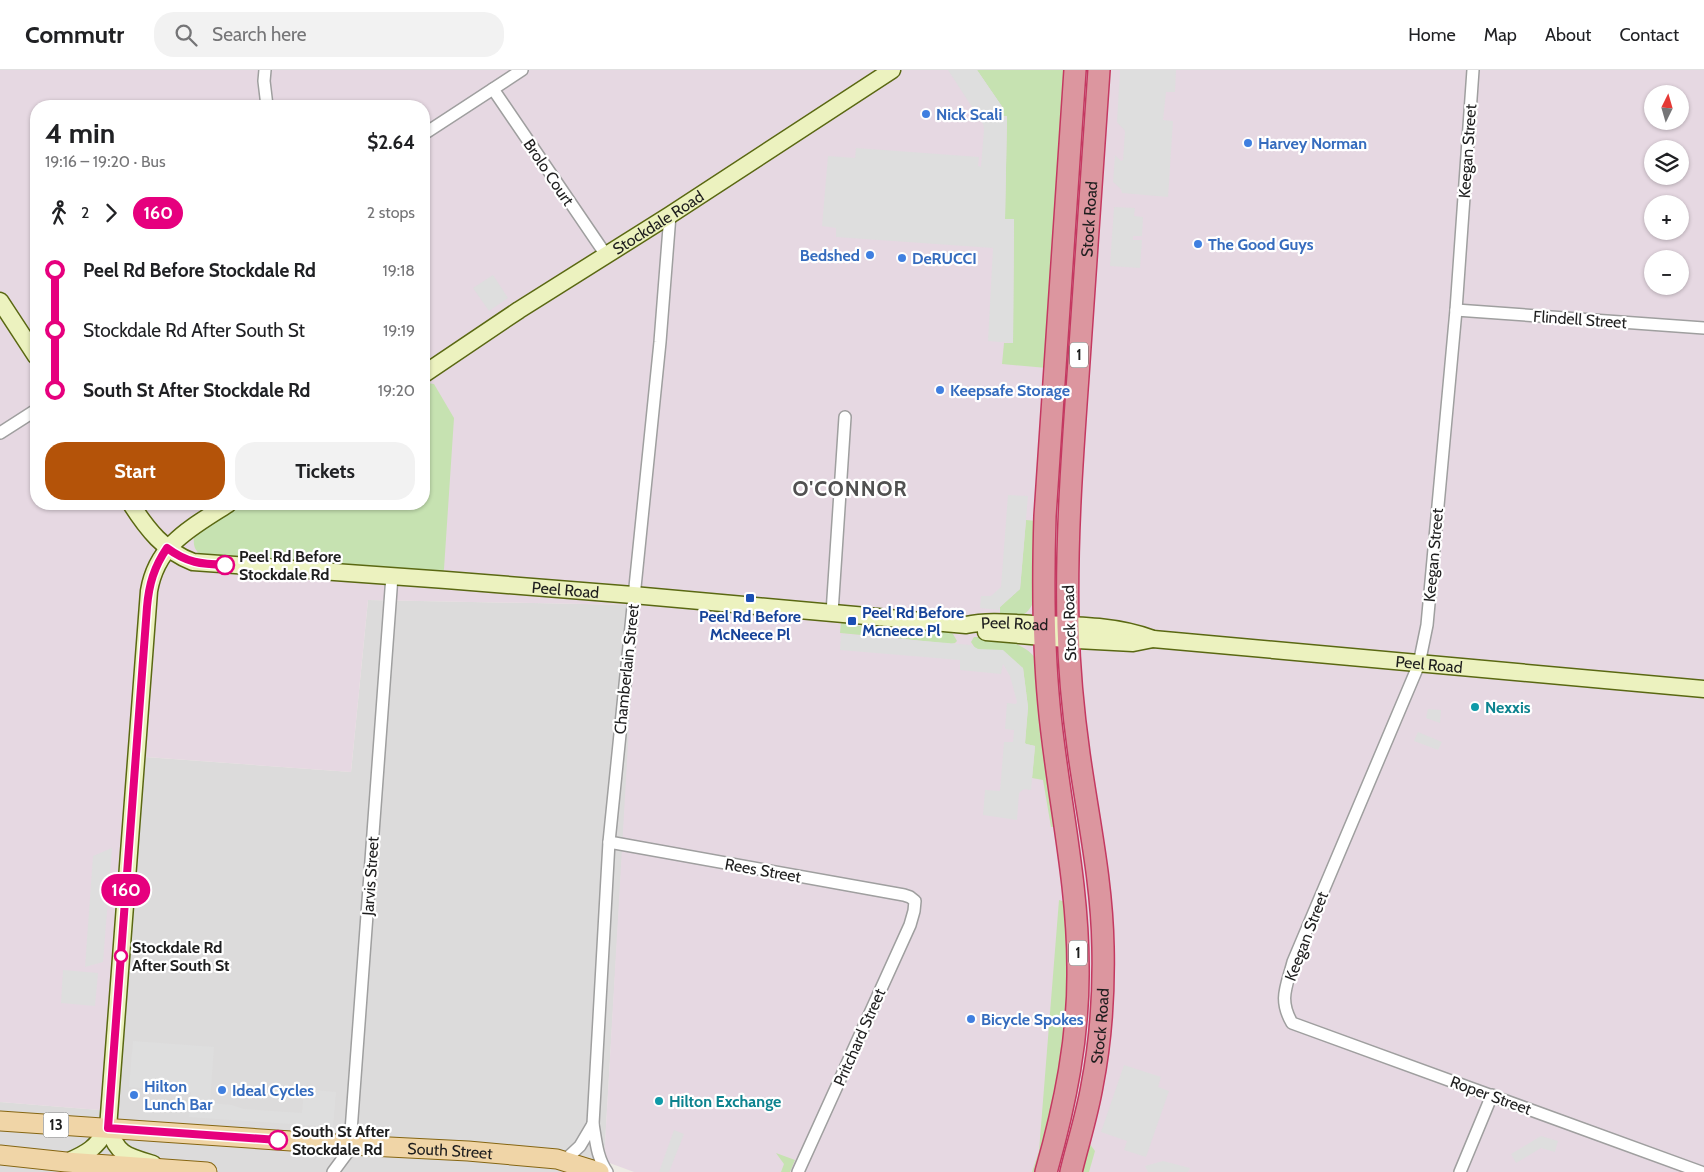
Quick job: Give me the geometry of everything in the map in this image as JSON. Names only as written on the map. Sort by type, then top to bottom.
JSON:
[{"type":"highway","name":"Stock Road","points":[[1046,1172],[1058,1129],[1070,1073],[1077,1008],[1078,970],[1078,937],[1074,883],[1049,705],[1045,631],[1045,516],[1075,70]]},
{"type":"highway","name":"Stock Road","points":[[1071,1172],[1088,1103],[1097,1055],[1101,1017],[1103,945],[1096,864],[1078,744],[1068,632],[1068,529],[1099,70]]},
{"type":"main road","name":"South Street","points":[[0,1121],[501,1154],[564,1160],[599,1172]]},
{"type":"main road","points":[[501,1154],[546,1172]]},
{"type":"main road","name":"13","points":[[0,1155],[66,1162],[207,1172]]},
{"type":"street","points":[[265,70],[266,100]]},
{"type":"street","points":[[430,130],[522,70]]},
{"type":"street","name":"Stockdale Road","points":[[430,370],[892,70]]},
{"type":"street","name":"Keegan Street","points":[[1286,1013],[1283,1000],[1294,962],[1420,664],[1427,625],[1456,310],[1473,70]]},
{"type":"street","name":"Brolo Court","points":[[493,89],[606,255]]},
{"type":"street","name":"Chamberlain Street","points":[[599,1172],[600,1159],[593,1124],[608,842],[660,342],[670,215]]},
{"type":"street","points":[[0,301],[30,347]]},
{"type":"street","name":"Flindell Street","points":[[1456,310],[1704,328]]},
{"type":"street","points":[[0,433],[30,414]]},
{"type":"street","points":[[832,613],[845,417]]},
{"type":"street","name":"Peel Road","points":[[135,510],[152,534],[167,548],[184,559],[193,562],[633,595],[966,625],[981,631],[1068,632],[1133,643],[1153,639],[1704,689]]},
{"type":"street","points":[[169,1169],[126,1155],[116,1146],[108,1128],[151,579],[156,565],[167,548],[219,510]]},
{"type":"street","name":"Jarvis Street","points":[[333,1172],[347,1153],[350,1145],[392,576]]},
{"type":"street","name":"Rees Street","points":[[608,842],[904,895],[915,901]]},
{"type":"street","name":"Pritchard Street","points":[[798,1172],[910,925],[915,901]]},
{"type":"street","name":"Roper Street","points":[[1286,1013],[1292,1023],[1701,1172]]},
{"type":"street","points":[[1460,1172],[1492,1095]]},
{"type":"street","name":"Chamberlain Street","points":[[564,1160],[580,1146],[593,1124]]},
{"type":"street","points":[[66,1162],[86,1154],[108,1128]]},
{"type":"shaded area","points":[[0,70],[1704,70],[1704,1172],[634,1172],[604,1161],[636,605],[368,600],[351,772],[146,757],[112,1111],[0,1102]]},
{"type":"shaded area","points":[[948,70],[977,70],[1003,108],[995,114],[997,116],[1007,116],[1005,219],[1014,219],[1013,343],[988,341],[993,248],[836,237],[836,228],[822,226],[828,156],[855,158],[856,148],[979,157],[978,166],[981,167],[983,124]]},
{"type":"shaded area","points":[[1120,70],[1176,70],[1175,92],[1166,92],[1163,120],[1173,121],[1168,197],[1122,193],[1121,189],[1113,182],[1115,155],[1121,161],[1123,160],[1125,131],[1117,122]]},
{"type":"shaded area","points":[[1114,207],[1135,208],[1134,216],[1143,217],[1142,236],[1133,236],[1133,240],[1142,240],[1140,268],[1110,266]]},
{"type":"shaded area","points":[[493,275],[508,298],[489,311],[473,288]]},
{"type":"shaded area","points":[[1008,495],[1028,496],[1020,589],[999,610],[980,608],[981,596],[991,596],[1001,587]]},
{"type":"shaded area","points":[[368,600],[637,605],[604,1161],[599,1172],[0,1172],[0,1102],[112,1111],[145,757],[351,772]]},
{"type":"shaded area","points":[[841,634],[971,645],[978,649],[1003,650],[1023,668],[1028,707],[1025,743],[1035,746],[1031,790],[1024,789],[1019,793],[1017,820],[983,815],[985,790],[1000,791],[1004,742],[1013,742],[1014,730],[1005,729],[1007,703],[1016,704],[1017,702],[1010,676],[1003,664],[1001,674],[960,670],[960,660],[840,650]]},
{"type":"shaded area","points":[[1428,709],[1441,710],[1440,723],[1426,718]]},
{"type":"shaded area","points":[[1418,732],[1442,742],[1438,750],[1414,741]]},
{"type":"shaded area","points":[[112,848],[103,962],[85,967],[93,856]]},
{"type":"shaded area","points":[[63,970],[98,973],[95,1006],[61,1003]]},
{"type":"shaded area","points":[[133,1041],[214,1047],[210,1103],[232,1105],[244,1109],[302,1113],[304,1089],[336,1092],[333,1127],[189,1117],[191,1092],[129,1087]]},
{"type":"shaded area","points":[[1124,1065],[1161,1077],[1158,1087],[1169,1091],[1146,1157],[1124,1150],[1127,1141],[1101,1132]]},
{"type":"shaded area","points":[[674,1130],[684,1134],[669,1172],[659,1172]]},
{"type":"shaded area","points":[[1541,1136],[1558,1141],[1555,1152],[1541,1148],[1516,1163],[1511,1154]]},
{"type":"shaded area","points":[[1163,1161],[1190,1168],[1188,1172],[1148,1172],[1145,1166]]},
{"type":"green space","points":[[977,70],[1068,70],[1047,368],[1002,364],[1004,343],[1013,343],[1014,219],[1005,219],[1007,117],[995,114],[1003,108]]},
{"type":"green space","points":[[430,383],[434,384],[454,418],[443,572],[204,556],[194,546],[194,537],[233,510],[430,510]]},
{"type":"green space","points":[[1026,520],[1037,521],[1035,599],[1023,615],[1004,618],[1000,613],[1000,607],[1020,589]]},
{"type":"green space","points":[[850,620],[850,625],[861,626],[861,621],[880,623],[883,626],[882,637],[840,633],[841,622]]},
{"type":"green space","points":[[904,625],[950,632],[957,641],[951,644],[895,638],[897,626]]},
{"type":"green space","points":[[974,637],[1000,639],[1018,645],[1032,654],[1037,661],[1059,827],[1051,827],[1043,780],[1032,778],[1035,746],[1025,743],[1028,707],[1023,668],[975,648],[971,642]]},
{"type":"green space","points":[[1059,900],[1068,903],[1068,1034],[1038,1172],[1032,1172],[1039,1151]]},
{"type":"green space","points":[[1089,1143],[1095,1151],[1089,1172],[1078,1172]]},
{"type":"green space","points":[[776,1153],[795,1160],[790,1172],[781,1172],[784,1164]]},
{"type":"bus line","name":"160","points":[[225,565],[193,562],[184,559],[167,548],[156,565],[151,579],[147,607],[108,1128],[278,1140]]},
{"type":"place","name":"Nick Scali","points":[[926,114]]},
{"type":"place","name":"Harvey Norman","points":[[1248,143]]},
{"type":"place","name":"The Good Guys","points":[[1198,244]]},
{"type":"place","name":"Bedshed","points":[[870,255]]},
{"type":"place","name":"DeRUCCI","points":[[902,258]]},
{"type":"place","name":"Keepsafe Storage","points":[[940,390]]},
{"type":"place","name":"Peel Rd Before Stockdale Rd","points":[[225,565]]},
{"type":"place","name":"Peel Rd Before McNeece Pl","points":[[750,598]]},
{"type":"place","name":"Peel Rd Before Mcneece Pl","points":[[852,621]]},
{"type":"place","name":"Nexxis","points":[[1475,707]]},
{"type":"place","name":"Stockdale Rd After South St","points":[[121,956]]},
{"type":"place","name":"Bicycle Spokes","points":[[971,1019]]},
{"type":"place","name":"Ideal Cycles","points":[[222,1090]]},
{"type":"place","name":"Hilton Lunch Bar","points":[[134,1095]]},
{"type":"place","name":"Hilton Exchange","points":[[659,1101]]},
{"type":"place","name":"South St After Stockdale Rd","points":[[278,1140]]},
{"type":"district","name":"O'CONNOR","points":[[850,489]]}]
